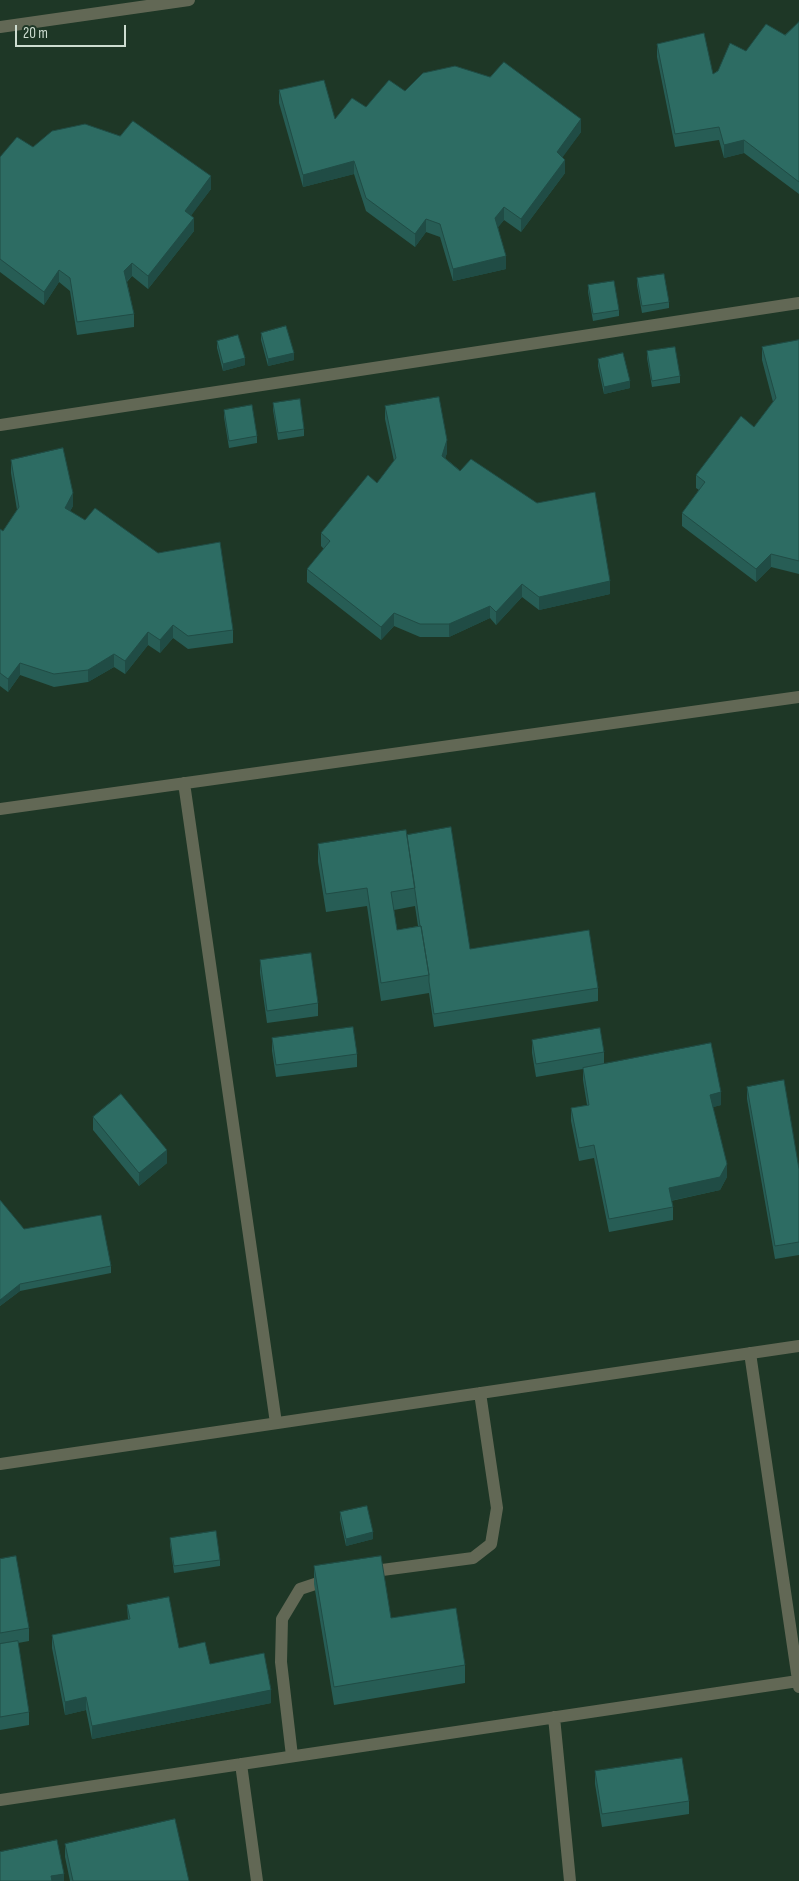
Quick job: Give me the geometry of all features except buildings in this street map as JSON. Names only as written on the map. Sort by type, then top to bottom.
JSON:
[{"type":"street","points":[[0,27],[189,0]]},
{"type":"street","points":[[0,425],[799,303]]},
{"type":"street","points":[[0,809],[799,697]]},
{"type":"street","points":[[184,783],[276,1423]]},
{"type":"street","points":[[0,1464],[799,1346]]},
{"type":"street","points":[[0,1800],[554,1717],[798,1685],[750,1353]]},
{"type":"street","points":[[292,1756],[281,1662],[282,1619],[300,1588],[345,1575],[473,1558],[491,1544],[497,1508],[480,1393]]},
{"type":"street","points":[[554,1717],[570,1881]]},
{"type":"street","points":[[241,1764],[257,1881]]}]
